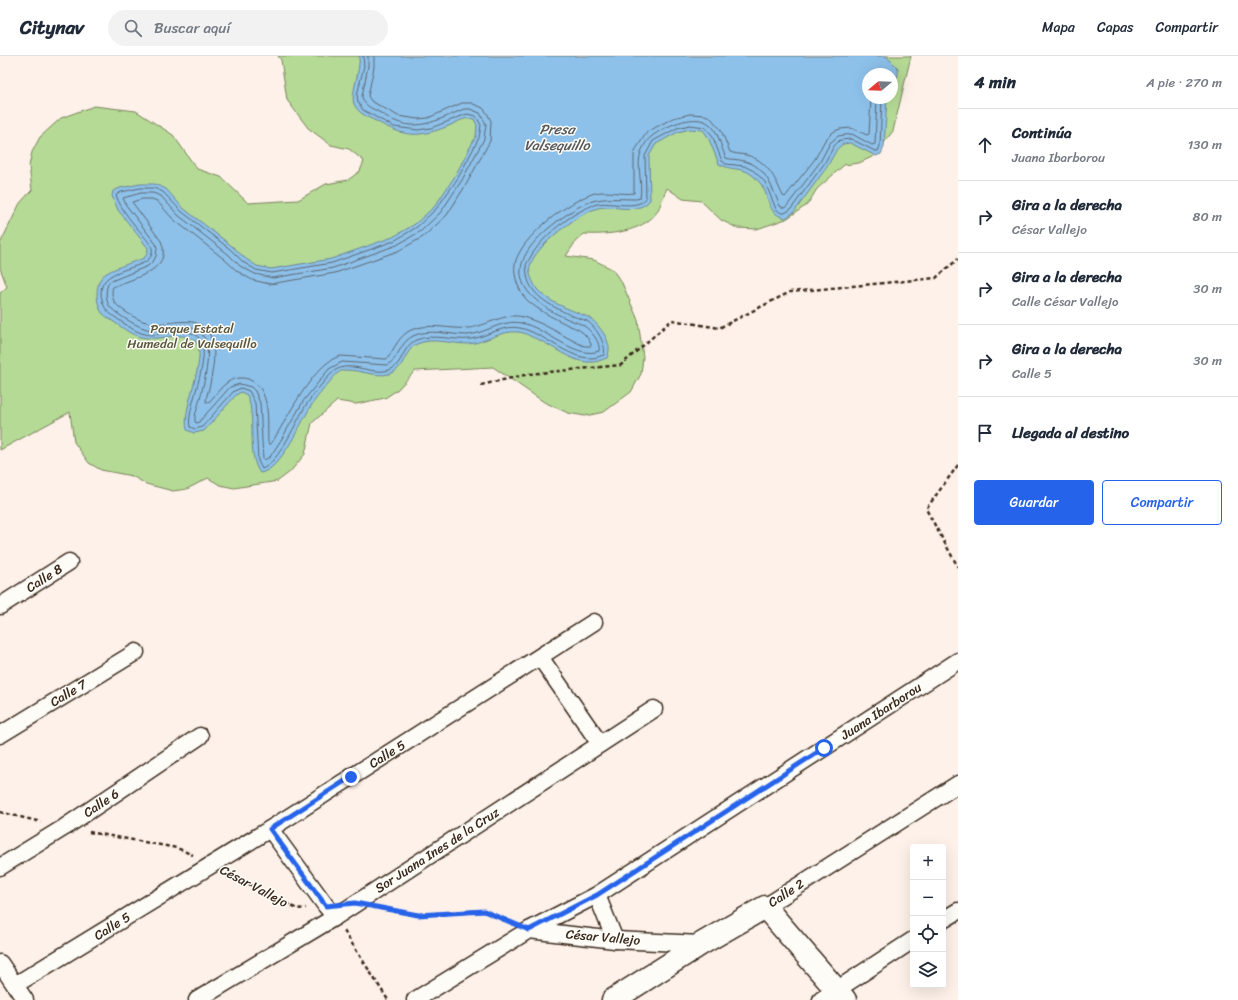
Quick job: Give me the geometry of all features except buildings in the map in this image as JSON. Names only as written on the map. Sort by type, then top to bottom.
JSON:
[{"type":"street","name":"Calle 8","points":[[0,606],[69,562]]},
{"type":"street","name":"Calle 5","points":[[16,985],[270,829],[594,622]]},
{"type":"street","name":"Calle 7","points":[[0,735],[136,652]]},
{"type":"street","points":[[540,657],[600,744]]},
{"type":"street","name":"Juana Ibarborou","points":[[415,1000],[529,930],[597,895],[958,661]]},
{"type":"street","name":"Sor Juana Ines de la Cruz","points":[[197,1000],[330,912],[355,903],[654,709]]},
{"type":"street","name":"Calle 6","points":[[0,867],[65,827],[200,736]]},
{"type":"street","name":"Calle 2","points":[[613,1000],[701,944],[765,907],[958,784]]},
{"type":"street","points":[[270,829],[330,912]]},
{"type":"street","points":[[597,895],[615,940]]},
{"type":"street","points":[[765,907],[834,996],[910,942]]},
{"type":"street","points":[[946,918],[958,911]]},
{"type":"street","name":"César Vallejo","points":[[529,930],[615,940],[701,944]]},
{"type":"street","points":[[0,963],[25,1000]]},
{"type":"path","points":[[481,385],[529,374],[621,365],[672,320],[719,328],[790,292],[936,278],[958,259]]},
{"type":"path","points":[[958,465],[926,509],[958,567]]},
{"type":"path","name":"César Vallejo","points":[[0,812],[65,827],[177,848],[212,864],[297,909],[330,912]]},
{"type":"path","points":[[355,903],[418,915],[484,911],[529,930]]},
{"type":"path","points":[[330,912],[388,1000]]},
{"type":"green space","name":"Parque Estatal Humedal de Valsequillo","points":[[278,56],[911,56],[893,131],[874,156],[859,163],[844,165],[817,189],[807,205],[786,219],[757,229],[737,228],[721,220],[701,201],[683,199],[667,188],[657,212],[642,224],[624,231],[613,233],[584,234],[576,241],[566,256],[594,260],[612,269],[622,283],[638,320],[643,357],[641,374],[631,392],[604,412],[585,416],[568,413],[544,402],[493,367],[415,371],[397,390],[385,398],[356,404],[337,401],[312,423],[305,454],[290,472],[278,481],[234,488],[220,485],[208,478],[187,489],[173,491],[146,484],[132,476],[101,470],[89,463],[74,442],[70,412],[0,450],[0,293],[7,287],[0,268],[0,244],[20,203],[32,190],[29,166],[32,152],[40,137],[61,118],[94,106],[136,111],[173,135],[197,169],[221,177],[248,203],[298,200],[326,184],[348,180],[360,171],[364,161],[349,149],[331,145],[308,128],[287,100],[281,60]]},
{"type":"water","name":"Presa Valsequillo","points":[[359,56],[886,56],[898,68],[862,68],[862,104],[887,104],[884,147],[881,154],[876,156],[850,143],[843,144],[837,149],[827,167],[794,212],[786,218],[779,216],[771,209],[766,193],[755,177],[745,171],[725,167],[719,164],[708,137],[703,130],[690,129],[678,132],[656,144],[649,156],[650,200],[645,205],[632,209],[605,207],[598,208],[569,223],[549,240],[540,249],[530,266],[530,275],[534,284],[541,293],[550,300],[590,318],[595,323],[603,333],[609,345],[607,358],[593,362],[577,360],[520,332],[505,333],[468,344],[436,341],[423,342],[413,347],[398,368],[389,374],[378,375],[346,370],[337,374],[313,402],[282,456],[275,464],[260,473],[253,456],[251,414],[247,395],[241,392],[236,395],[204,431],[194,433],[187,430],[186,420],[199,360],[199,350],[196,342],[192,338],[181,336],[146,338],[138,336],[132,334],[102,313],[98,305],[97,296],[101,278],[114,269],[144,258],[147,254],[148,248],[118,210],[112,196],[113,191],[140,184],[155,184],[166,189],[183,208],[246,259],[257,266],[271,269],[331,259],[393,237],[415,224],[435,206],[455,176],[476,136],[477,125],[474,119],[468,119],[430,132],[413,134],[396,131],[366,116],[358,110],[353,100]]},
{"type":"route","points":[[351,777],[270,829],[326,906],[355,903],[418,915],[484,911],[529,930],[597,895],[824,748]]}]
